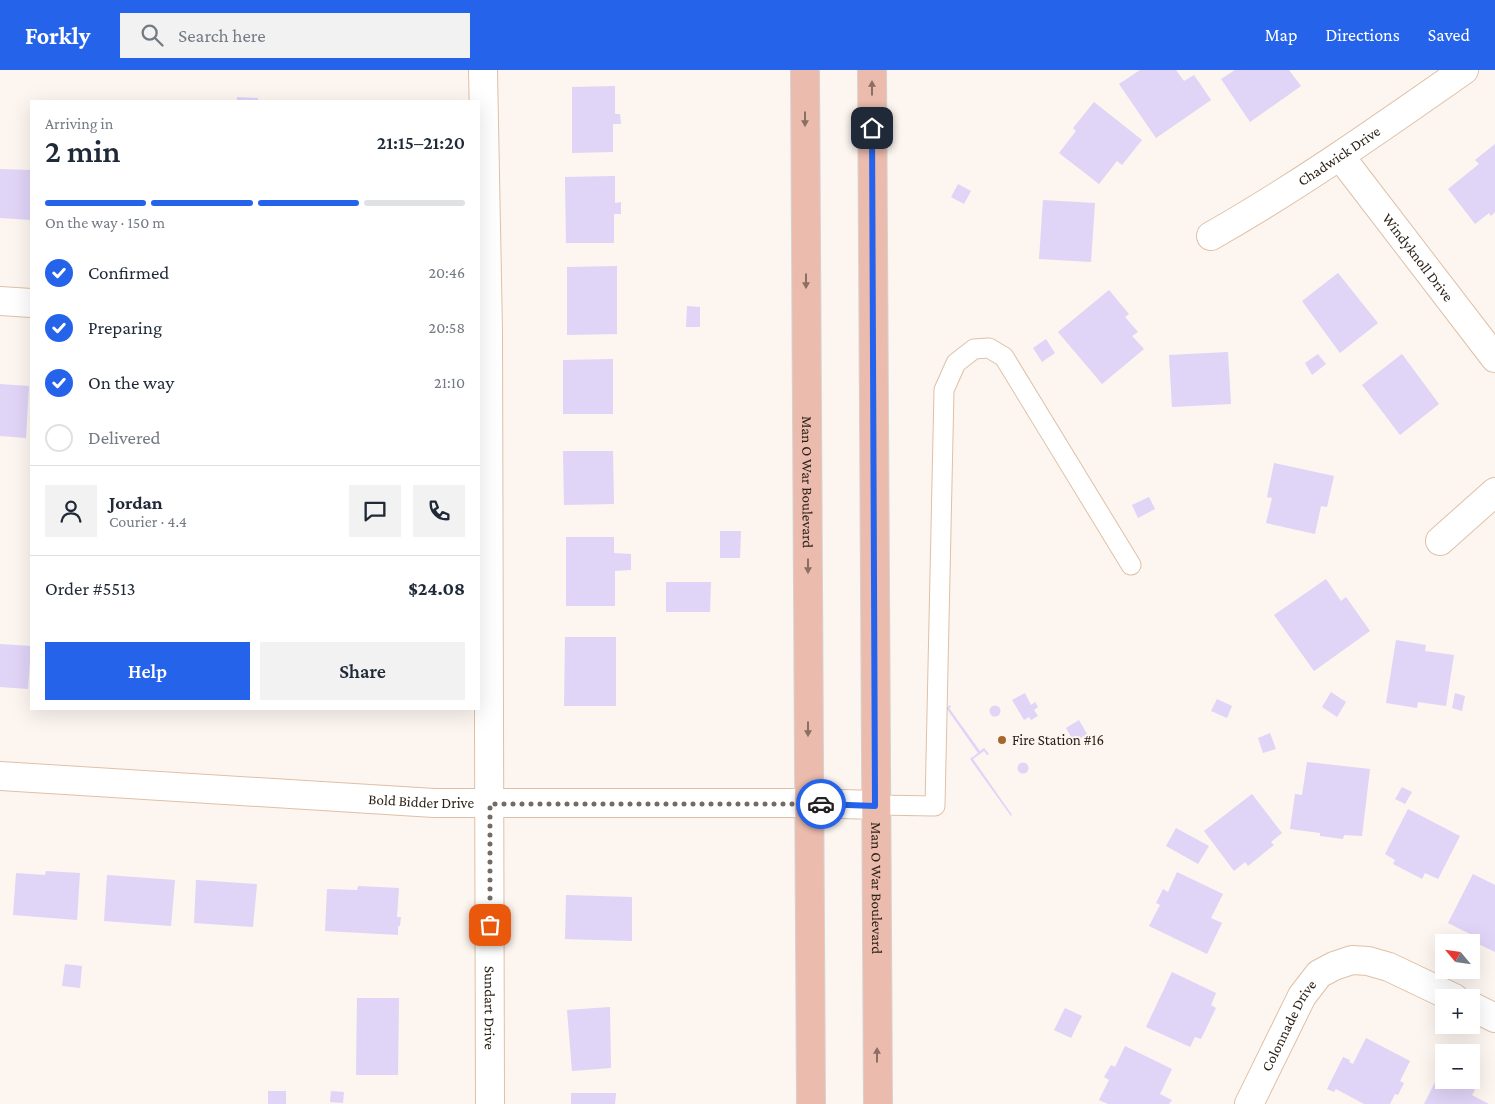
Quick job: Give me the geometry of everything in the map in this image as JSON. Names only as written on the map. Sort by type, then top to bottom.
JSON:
[{"type":"main road","name":"Man O War Boulevard","points":[[805,70],[811,1104]]},
{"type":"main road","name":"Man O War Boulevard","points":[[872,70],[878,1104]]},
{"type":"street","name":"Sundart Drive","points":[[483,70],[483,331],[490,804],[490,1104]]},
{"type":"street","name":"Chadwick Drive","points":[[1211,236],[1265,206],[1464,70]]},
{"type":"street","name":"Windyknoll Drive","points":[[1340,156],[1495,358]]},
{"type":"street","points":[[0,301],[30,303]]},
{"type":"street","points":[[1440,541],[1495,492]]},
{"type":"street","name":"Bold Bidder Drive","points":[[0,776],[424,802],[490,804],[808,803],[875,806]]},
{"type":"street","name":"Colonnade Drive","points":[[1248,1104],[1302,996],[1318,974],[1352,960],[1368,961],[1389,967],[1435,989]]},
{"type":"street","points":[[1480,1010],[1495,1018]]},
{"type":"lane","points":[[875,806],[935,806],[944,390],[956,363],[974,349],[989,348],[1004,357],[1131,565]]},
{"type":"building","points":[[1140,70],[1176,70],[1184,81],[1194,75],[1211,100],[1156,138],[1119,84]]},
{"type":"building","points":[[1235,70],[1289,70],[1301,86],[1250,122],[1221,79]]},
{"type":"building","points":[[615,86],[615,114],[620,114],[621,124],[613,124],[613,152],[572,153],[572,87]]},
{"type":"building","points":[[237,97],[258,98],[258,100],[237,100]]},
{"type":"building","points":[[1094,102],[1142,140],[1122,165],[1117,161],[1099,184],[1059,153],[1076,131],[1073,128]]},
{"type":"building","points":[[1495,144],[1495,212],[1491,216],[1489,213],[1475,224],[1448,189],[1479,164],[1475,160]]},
{"type":"building","points":[[0,169],[30,170],[30,220],[0,218]]},
{"type":"building","points":[[615,176],[615,203],[621,202],[621,214],[614,214],[614,243],[566,243],[565,177]]},
{"type":"building","points":[[958,184],[971,191],[964,204],[951,197]]},
{"type":"building","points":[[1043,200],[1095,203],[1091,262],[1039,259]]},
{"type":"building","points":[[617,266],[617,334],[567,335],[567,267]]},
{"type":"building","points":[[1338,273],[1378,323],[1340,353],[1302,301]]},
{"type":"building","points":[[1109,290],[1129,314],[1125,317],[1138,332],[1132,336],[1144,349],[1102,384],[1058,332]]},
{"type":"building","points":[[687,306],[700,307],[700,327],[686,327]]},
{"type":"building","points":[[1046,339],[1055,353],[1042,362],[1033,348]]},
{"type":"building","points":[[1228,352],[1231,404],[1172,407],[1169,355]]},
{"type":"building","points":[[1318,354],[1326,364],[1312,375],[1305,363]]},
{"type":"building","points":[[1402,354],[1439,404],[1400,435],[1362,385]]},
{"type":"building","points":[[613,359],[613,414],[563,414],[563,360]]},
{"type":"building","points":[[0,384],[29,386],[26,438],[0,436]]},
{"type":"building","points":[[563,451],[613,451],[614,504],[564,505]]},
{"type":"building","points":[[1274,463],[1334,476],[1327,507],[1321,506],[1315,534],[1266,523],[1272,498],[1267,497]]},
{"type":"building","points":[[1149,497],[1155,509],[1138,518],[1132,505]]},
{"type":"building","points":[[720,531],[741,531],[740,558],[720,558]]},
{"type":"building","points":[[566,537],[614,537],[614,553],[631,554],[631,570],[615,571],[615,606],[566,606]]},
{"type":"building","points":[[1326,579],[1341,601],[1346,597],[1370,631],[1314,671],[1274,615]]},
{"type":"building","points":[[666,582],[711,582],[710,612],[666,612]]},
{"type":"building","points":[[565,637],[616,637],[616,706],[564,706]]},
{"type":"building","points":[[1396,640],[1426,645],[1425,651],[1454,655],[1446,706],[1418,702],[1417,708],[1386,703]]},
{"type":"building","points":[[0,644],[30,646],[28,689],[0,687]]},
{"type":"building","points":[[1331,692],[1346,702],[1337,717],[1322,707]]},
{"type":"building","points":[[1025,693],[1031,705],[1035,702],[1038,707],[1034,710],[1038,716],[1031,720],[1029,717],[1024,720],[1012,700]]},
{"type":"building","points":[[1455,693],[1465,696],[1462,711],[1452,708]]},
{"type":"building","points":[[1217,699],[1232,706],[1227,718],[1211,711]]},
{"type":"building","points":[[950,705],[951,707],[949,708],[980,751],[984,748],[989,754],[987,755],[984,751],[973,759],[1011,816],[970,759],[978,753],[947,709],[945,710]]},
{"type":"building","points":[[993,706],[997,706],[1000,711],[999,715],[993,716],[990,713],[990,709]]},
{"type":"building","points":[[1079,720],[1087,734],[1074,742],[1066,728]]},
{"type":"building","points":[[1270,733],[1276,749],[1263,753],[1258,738]]},
{"type":"building","points":[[1307,762],[1370,769],[1362,836],[1344,835],[1343,839],[1320,836],[1320,833],[1290,829],[1295,794],[1302,795]]},
{"type":"building","points":[[1021,763],[1025,763],[1028,768],[1027,772],[1021,773],[1018,770],[1018,766]]},
{"type":"building","points":[[1402,787],[1412,792],[1405,804],[1395,799]]},
{"type":"building","points":[[1252,794],[1282,833],[1271,842],[1274,845],[1248,866],[1245,862],[1234,871],[1204,831]]},
{"type":"building","points":[[1408,809],[1460,836],[1438,879],[1425,873],[1422,879],[1393,864],[1395,860],[1385,854]]},
{"type":"building","points":[[1176,828],[1209,846],[1198,864],[1166,846]]},
{"type":"building","points":[[46,871],[80,873],[77,920],[13,915],[16,873],[45,875]]},
{"type":"building","points":[[1177,872],[1223,894],[1211,918],[1222,923],[1207,954],[1149,926],[1160,905],[1156,903],[1163,889],[1168,892]]},
{"type":"building","points":[[1473,874],[1495,885],[1495,952],[1480,945],[1480,934],[1470,934],[1448,923]]},
{"type":"building","points":[[107,875],[175,880],[171,926],[104,921]]},
{"type":"building","points":[[196,880],[257,884],[253,927],[194,923]]},
{"type":"building","points":[[358,886],[399,888],[397,917],[401,917],[398,935],[325,931],[327,889],[357,890]]},
{"type":"building","points":[[566,895],[632,897],[632,941],[565,939]]},
{"type":"building","points":[[65,964],[82,966],[80,988],[62,986]]},
{"type":"building","points":[[1172,972],[1216,993],[1211,1005],[1216,1008],[1201,1039],[1195,1037],[1190,1047],[1146,1027]]},
{"type":"building","points":[[357,998],[399,998],[398,1075],[356,1075]]},
{"type":"building","points":[[610,1007],[611,1068],[572,1071],[567,1010]]},
{"type":"building","points":[[1065,1008],[1082,1016],[1071,1038],[1054,1030]]},
{"type":"building","points":[[1366,1038],[1410,1061],[1400,1081],[1404,1083],[1398,1095],[1395,1094],[1390,1104],[1364,1104],[1336,1089],[1334,1092],[1327,1089],[1343,1057],[1350,1060],[1349,1062],[1353,1064]]},
{"type":"building","points":[[1125,1046],[1172,1069],[1160,1094],[1172,1100],[1169,1104],[1108,1104],[1099,1100],[1109,1080],[1104,1077],[1111,1065],[1115,1067]]},
{"type":"building","points":[[1435,1082],[1435,1089],[1473,1089],[1475,1090],[1472,1095],[1489,1104],[1424,1104]]},
{"type":"building","points":[[268,1091],[286,1091],[286,1104],[268,1104]]},
{"type":"building","points":[[331,1091],[344,1092],[343,1103],[330,1102]]},
{"type":"building","points":[[571,1093],[616,1093],[615,1104],[571,1104]]},
{"type":"way so far","points":[[490,925],[490,804],[821,804]]},
{"type":"place","name":"Fire Station #16","points":[[1002,740]]},
{"type":"route","points":[[821,804],[875,806],[872,128]]}]
